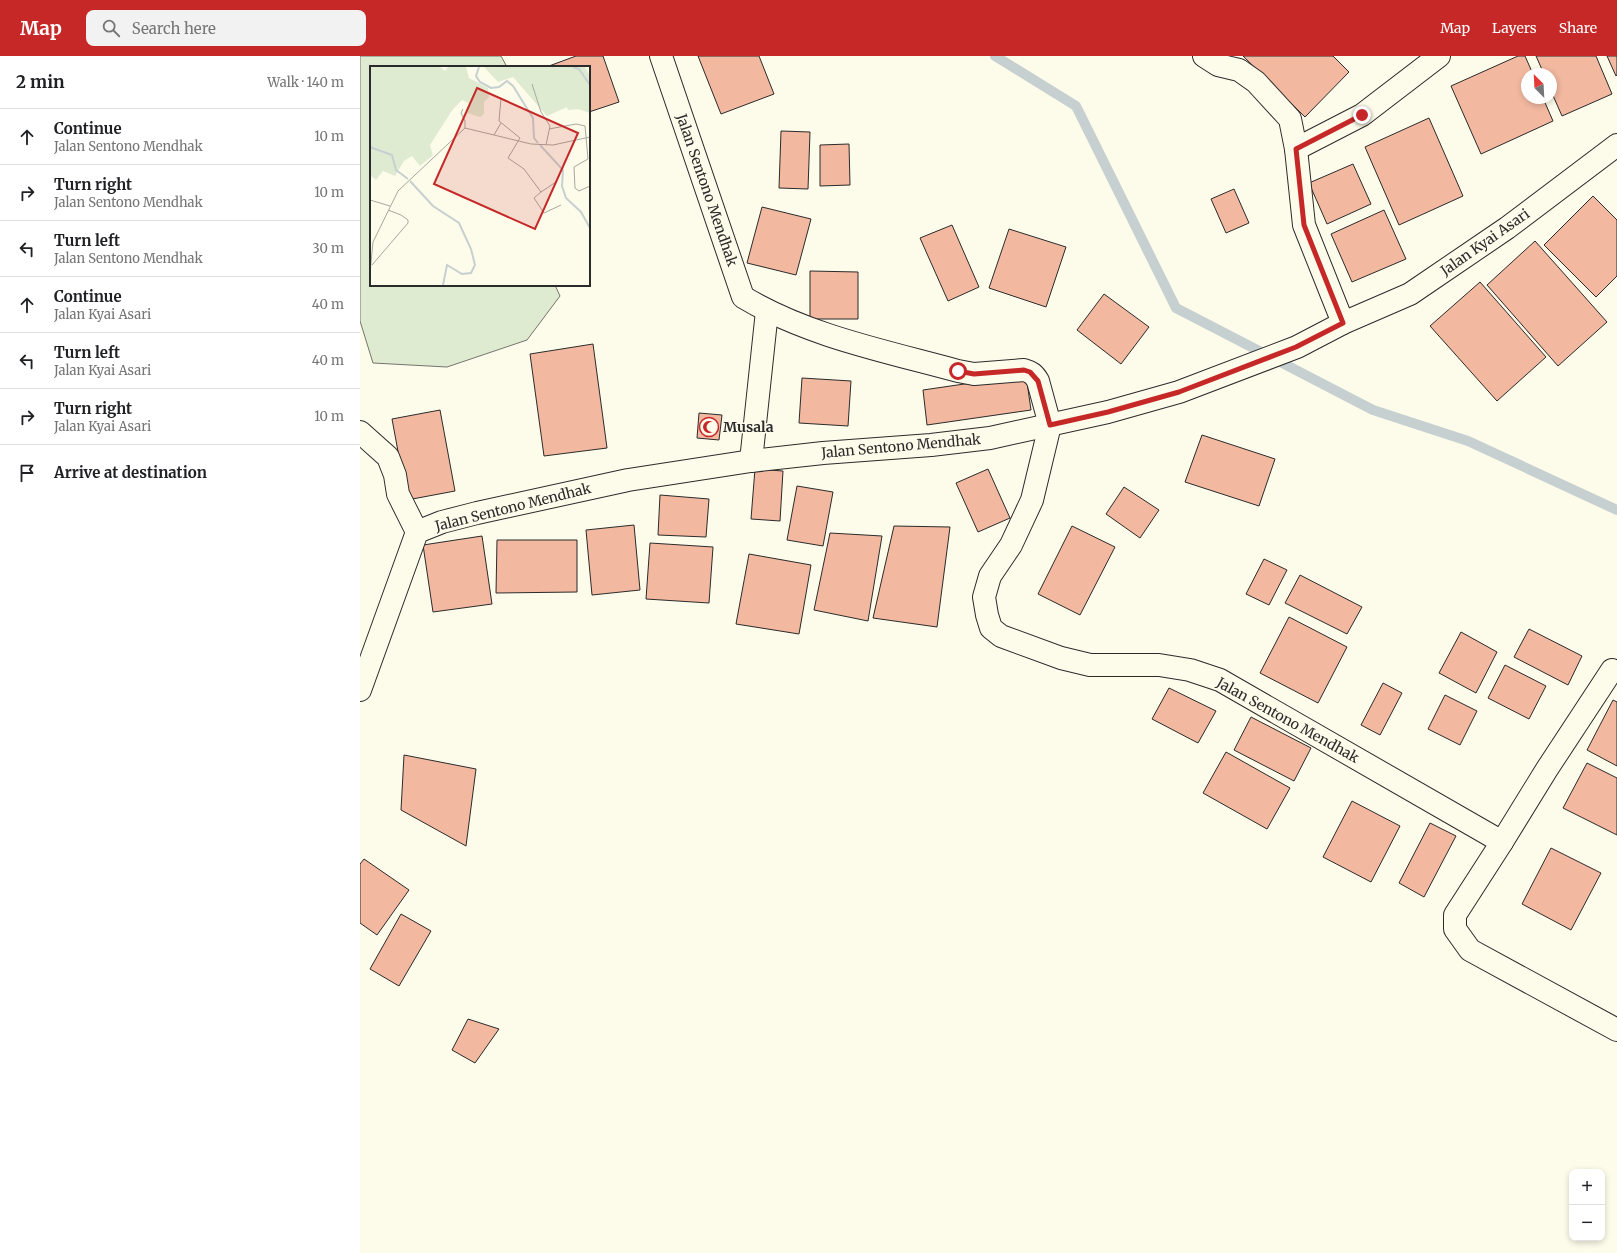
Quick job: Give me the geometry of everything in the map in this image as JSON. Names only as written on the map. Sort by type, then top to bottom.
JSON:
[{"type":"street","name":"Jalan Sentono Mendhak","points":[[661,56],[743,297],[767,311],[833,336],[958,371],[974,374],[1024,370],[1030,372],[1038,381],[1050,425],[1032,500],[1012,545],[990,576],[984,597],[987,615],[992,628],[996,632],[1001,636],[1061,658],[1090,665],[1160,665],[1190,670],[1220,680],[1502,842]]},
{"type":"street","points":[[1204,56],[1218,65],[1239,70],[1256,82],[1290,119],[1296,149],[1304,225],[1343,323]]},
{"type":"street","points":[[1296,149],[1362,115],[1439,56]]},
{"type":"street","name":"Jalan Kyai Asari","points":[[1179,392],[1296,347],[1343,323],[1410,294],[1507,228],[1617,145]]},
{"type":"street","points":[[751,461],[767,311]]},
{"type":"street","name":"Jalan Sentono Mendhak","points":[[360,690],[383,622],[417,532],[442,522],[628,480],[751,461],[823,453],[931,445],[990,438],[1108,412],[1179,392]]},
{"type":"street","points":[[360,432],[388,457],[395,475],[398,494],[417,532]]},
{"type":"street","points":[[1612,670],[1547,769],[1455,915],[1455,929],[1470,950],[1617,1030]]},
{"type":"green space","points":[[360,56],[501,56],[506,66],[370,66],[370,286],[555,286],[560,296],[527,340],[447,367],[373,363],[360,321]]},
{"type":"building","points":[[576,56],[603,56],[619,102],[590,112],[590,66],[549,66]]},
{"type":"building","points":[[698,56],[759,56],[774,94],[721,114]]},
{"type":"building","points":[[1243,56],[1333,56],[1349,72],[1305,117]]},
{"type":"building","points":[[1518,56],[1525,56],[1530,68],[1521,68],[1521,104],[1546,104],[1553,121],[1481,154],[1451,86]]},
{"type":"building","points":[[1536,56],[1596,56],[1612,94],[1562,116],[1557,104],[1557,68],[1541,68]]},
{"type":"building","points":[[1607,56],[1617,56],[1616,76]]},
{"type":"building","points":[[1429,118],[1463,196],[1399,225],[1365,147]]},
{"type":"building","points":[[781,131],[810,132],[808,189],[779,188]]},
{"type":"building","points":[[849,144],[850,185],[820,186],[820,145]]},
{"type":"building","points":[[1353,164],[1371,204],[1327,224],[1309,183]]},
{"type":"building","points":[[1234,189],[1249,223],[1226,233],[1211,199]]},
{"type":"building","points":[[1593,196],[1617,220],[1617,276],[1596,297],[1544,245]]},
{"type":"building","points":[[762,207],[811,219],[796,275],[747,263]]},
{"type":"building","points":[[1384,210],[1406,259],[1352,282],[1331,234]]},
{"type":"building","points":[[952,225],[979,287],[948,301],[920,238]]},
{"type":"building","points":[[1009,229],[1066,247],[1046,307],[989,288]]},
{"type":"building","points":[[1535,241],[1607,322],[1558,366],[1487,285]]},
{"type":"building","points":[[810,271],[858,272],[858,319],[810,319]]},
{"type":"building","points":[[1480,282],[1546,357],[1497,401],[1430,326]]},
{"type":"building","points":[[1104,294],[1149,327],[1121,364],[1077,330]]},
{"type":"building","points":[[593,344],[607,448],[544,456],[530,354]]},
{"type":"building","points":[[1026,375],[1031,410],[927,425],[923,390]]},
{"type":"building","points":[[802,378],[851,381],[848,426],[799,423]]},
{"type":"building","points":[[440,410],[455,491],[407,500],[392,419]]},
{"type":"building","name":"Musala","points":[[699,413],[722,415],[719,440],[697,438]]},
{"type":"building","points":[[1202,435],[1275,459],[1259,506],[1185,482]]},
{"type":"building","points":[[755,469],[783,471],[780,521],[751,519]]},
{"type":"building","points":[[988,469],[1010,518],[978,532],[956,483]]},
{"type":"building","points":[[797,486],[833,492],[823,546],[787,540]]},
{"type":"building","points":[[1124,487],[1159,510],[1140,538],[1106,514]]},
{"type":"building","points":[[660,495],[709,499],[706,537],[658,535]]},
{"type":"building","points":[[634,525],[640,590],[592,595],[586,530]]},
{"type":"building","points":[[894,526],[950,527],[937,627],[873,618]]},
{"type":"building","points":[[1072,526],[1115,547],[1080,615],[1038,594]]},
{"type":"building","points":[[830,533],[882,536],[868,621],[814,610]]},
{"type":"building","points":[[482,536],[492,604],[433,612],[423,545]]},
{"type":"building","points":[[497,540],[577,540],[577,592],[496,593]]},
{"type":"building","points":[[650,543],[713,547],[709,603],[646,599]]},
{"type":"building","points":[[749,554],[811,565],[799,634],[736,624]]},
{"type":"building","points":[[1264,559],[1287,570],[1269,605],[1246,594]]},
{"type":"building","points":[[1300,575],[1362,607],[1347,634],[1285,603]]},
{"type":"building","points":[[1289,617],[1347,647],[1318,703],[1260,673]]},
{"type":"building","points":[[1529,629],[1582,656],[1568,685],[1514,657]]},
{"type":"building","points":[[1461,632],[1497,652],[1476,693],[1439,673]]},
{"type":"building","points":[[1505,665],[1546,686],[1529,719],[1488,698]]},
{"type":"building","points":[[1383,683],[1402,693],[1380,735],[1361,725]]},
{"type":"building","points":[[1169,688],[1216,711],[1198,743],[1152,719]]},
{"type":"building","points":[[1445,695],[1477,711],[1460,745],[1428,729]]},
{"type":"building","points":[[1613,700],[1617,702],[1617,766],[1587,750]]},
{"type":"building","points":[[1251,717],[1311,748],[1294,781],[1234,750]]},
{"type":"building","points":[[1226,752],[1290,788],[1267,829],[1203,793]]},
{"type":"building","points":[[404,755],[476,769],[466,846],[401,810]]},
{"type":"building","points":[[1587,763],[1617,778],[1617,835],[1563,808]]},
{"type":"building","points":[[1352,801],[1400,826],[1371,882],[1323,857]]},
{"type":"building","points":[[1430,823],[1456,836],[1424,897],[1399,883]]},
{"type":"building","points":[[1551,848],[1601,873],[1571,930],[1522,904]]},
{"type":"building","points":[[364,859],[409,890],[377,935],[360,923],[360,864]]},
{"type":"building","points":[[401,914],[431,931],[399,986],[370,969]]},
{"type":"building","points":[[468,1019],[499,1029],[475,1063],[452,1050]]},
{"type":"waterway","points":[[995,56],[1076,106],[1176,308],[1373,410],[1468,441],[1617,510]]},
{"type":"place","name":"Musala","points":[[709,427]]},
{"type":"route","points":[[958,371],[974,374],[1024,370],[1030,372],[1038,381],[1050,425],[1108,412],[1179,392],[1296,347],[1343,323],[1304,225],[1296,149],[1362,115]]}]
